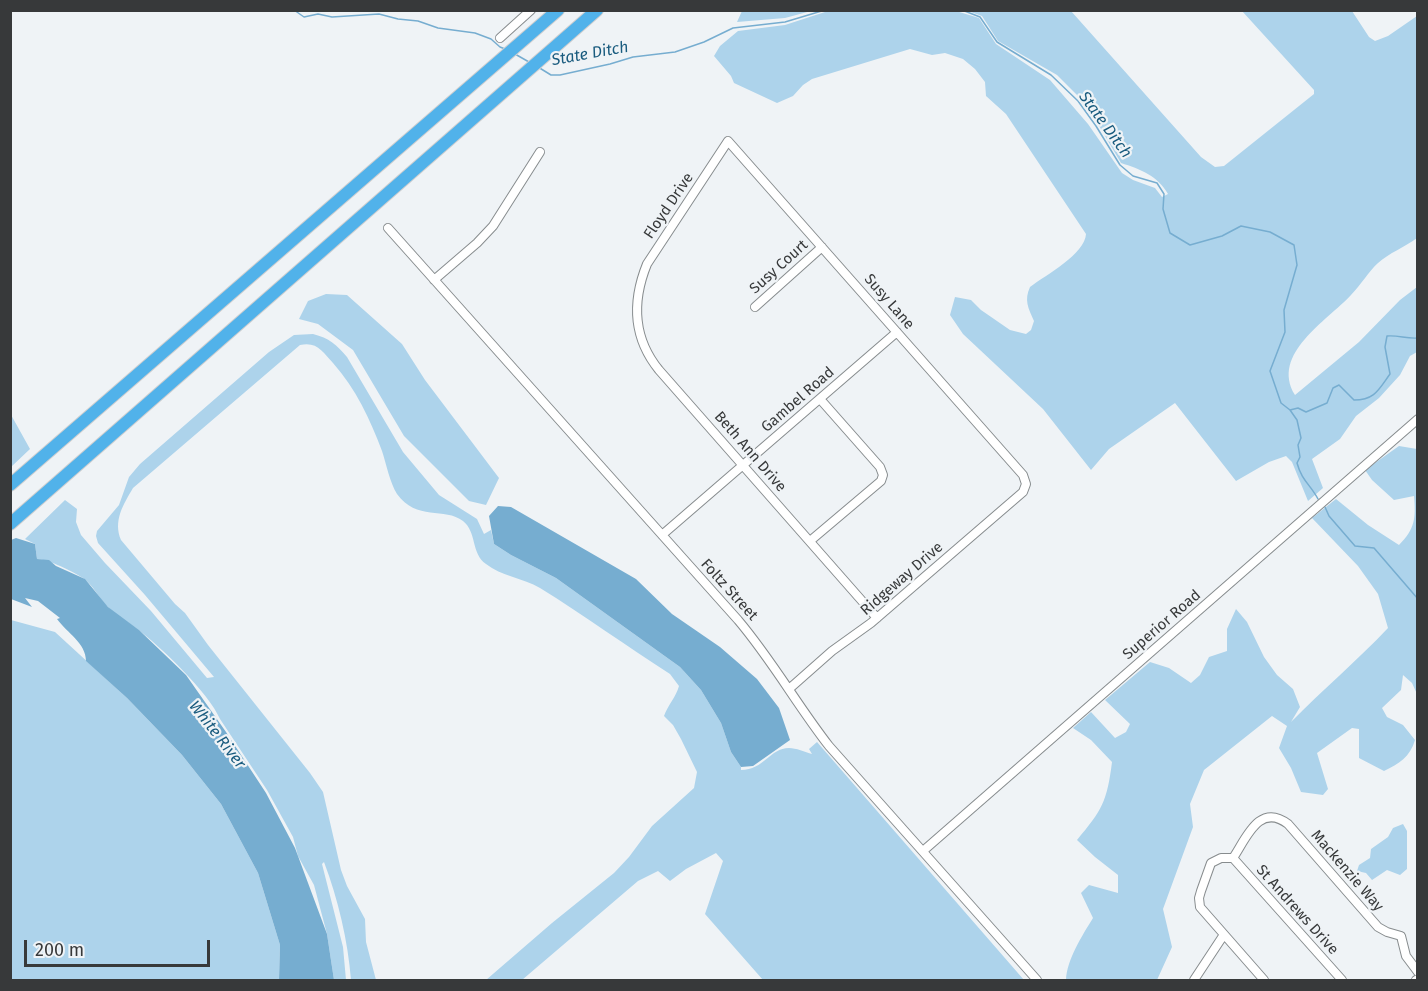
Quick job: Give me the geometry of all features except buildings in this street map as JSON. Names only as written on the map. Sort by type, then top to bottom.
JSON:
[{"type":"highway","points":[[10,485],[558,10]]},
{"type":"highway","points":[[10,524],[597,10]]},
{"type":"street","points":[[500,38],[531,10]]},
{"type":"street","name":"Susy Lane","points":[[728,141],[1023,476],[1026,484]]},
{"type":"street","name":"Floyd Drive","points":[[638,289],[647,264],[728,141]]},
{"type":"street","points":[[434,280],[493,226],[540,152]]},
{"type":"street","name":"Foltz Street","points":[[388,228],[749,633],[829,746],[1037,981]]},
{"type":"street","name":"Susy Court","points":[[755,307],[822,247]]},
{"type":"street","name":"Beth Ann Drive","points":[[638,289],[636,304],[638,327],[652,361],[877,618]]},
{"type":"street","name":"Gambel Road","points":[[662,535],[897,332]]},
{"type":"street","points":[[810,542],[880,481],[883,475],[881,468],[820,399]]},
{"type":"street","name":"Superior Road","points":[[923,851],[1418,418]]},
{"type":"street","name":"Ridgeway Drive","points":[[789,689],[832,651],[877,618],[1023,492],[1026,484]]},
{"type":"street","name":"Mackenzie Way","points":[[1233,858],[1257,822],[1272,818],[1288,824],[1378,927],[1385,932],[1401,936],[1405,953],[1418,972]]},
{"type":"street","points":[[1233,858],[1221,858],[1211,863],[1199,898],[1200,907],[1264,981]]},
{"type":"street","name":"St Andrews Drive","points":[[1233,858],[1342,981]]},
{"type":"street","points":[[1194,981],[1223,936]]},
{"type":"shaded area","points":[[742,10],[811,11],[785,18],[737,22]]},
{"type":"shaded area","points":[[956,11],[979,18],[996,44],[1050,80],[1088,124],[1122,173],[1133,180],[1155,188],[1162,197],[1168,194],[1159,182],[1142,171],[1121,163],[1081,99],[1057,75],[998,41],[982,16],[968,11],[1071,11],[1201,157],[1215,167],[1224,166],[1314,94],[1314,90],[1242,11],[1352,11],[1369,37],[1375,41],[1388,36],[1417,16],[1417,238],[1378,263],[1351,295],[1305,339],[1295,352],[1290,366],[1289,380],[1295,395],[1359,342],[1400,300],[1417,287],[1417,352],[1410,356],[1400,375],[1379,398],[1356,416],[1340,439],[1312,459],[1323,488],[1308,501],[1292,462],[1286,456],[1269,462],[1236,481],[1175,403],[1109,449],[1091,470],[1043,409],[963,334],[950,315],[955,297],[971,300],[981,310],[1010,330],[1026,334],[1031,330],[1034,321],[1027,300],[1030,287],[1072,256],[1084,242],[1086,234],[1006,114],[986,96],[985,82],[963,59],[945,53],[932,55],[910,49],[812,79],[793,96],[777,103],[734,83],[714,56],[720,46],[738,31],[785,25],[825,12]]},
{"type":"shaded area","points":[[326,294],[347,295],[402,344],[425,380],[499,478],[486,505],[469,501],[404,436],[353,350],[318,324],[299,319],[308,301]]},
{"type":"shaded area","points":[[313,334],[332,342],[347,357],[403,452],[439,495],[477,519],[484,534],[491,530],[494,544],[556,578],[680,667],[701,690],[721,723],[731,752],[741,770],[756,767],[782,749],[795,749],[812,754],[809,749],[817,742],[1024,980],[763,980],[705,914],[723,861],[716,853],[686,869],[670,881],[658,871],[638,881],[522,980],[486,980],[614,873],[652,826],[694,788],[697,772],[673,725],[664,716],[679,686],[670,674],[556,598],[486,564],[478,555],[470,531],[463,521],[448,515],[421,511],[405,502],[397,494],[390,479],[382,451],[355,394],[323,351],[306,344],[300,345],[133,488],[123,507],[118,526],[121,540],[185,613],[323,792],[341,870],[365,919],[366,942],[376,980],[351,980],[342,920],[324,862],[322,864],[343,947],[346,980],[334,980],[327,934],[314,885],[298,856],[293,837],[267,790],[206,696],[146,636],[110,609],[87,581],[61,566],[37,559],[35,544],[25,539],[65,500],[77,509],[76,522],[81,535],[151,611],[207,678],[214,677],[98,543],[97,531],[119,505],[129,477],[140,464],[269,352],[294,335]]},
{"type":"shaded area","points":[[10,413],[30,449],[11,467],[10,467]]},
{"type":"shaded area","points":[[1399,446],[1417,449],[1417,694],[1412,683],[1403,675],[1401,690],[1382,708],[1387,717],[1403,725],[1415,740],[1410,751],[1399,763],[1384,771],[1359,758],[1359,729],[1352,728],[1317,753],[1328,789],[1323,795],[1301,792],[1279,748],[1287,726],[1272,716],[1204,770],[1190,804],[1193,827],[1163,909],[1172,947],[1157,980],[1066,980],[1072,956],[1093,918],[1081,893],[1089,885],[1118,893],[1118,875],[1077,840],[1102,805],[1112,762],[1091,740],[1073,728],[1091,712],[1115,738],[1126,732],[1130,724],[1105,700],[1150,662],[1169,668],[1191,683],[1200,675],[1209,657],[1227,651],[1227,629],[1236,609],[1247,622],[1264,657],[1277,675],[1293,689],[1300,707],[1291,722],[1388,628],[1378,594],[1358,566],[1312,518],[1336,499],[1368,525],[1399,545],[1413,523],[1414,496],[1394,500],[1372,480],[1365,470]]},
{"type":"shaded area","points":[[11,620],[55,632],[127,698],[182,755],[221,804],[258,873],[280,945],[279,980],[11,980]]},
{"type":"shaded area","points":[[1403,824],[1407,831],[1407,869],[1400,875],[1387,870],[1372,880],[1366,873],[1357,871],[1359,865],[1370,858],[1371,849],[1388,837],[1393,828]]},
{"type":"water","points":[[498,506],[511,507],[636,579],[672,614],[720,647],[757,679],[779,708],[790,740],[753,766],[741,767],[731,752],[721,723],[701,690],[680,667],[556,578],[494,544],[489,516]]},
{"type":"water","name":"White River","points":[[16,538],[35,544],[37,559],[49,560],[56,566],[85,579],[108,607],[139,630],[186,675],[266,793],[295,848],[327,934],[334,980],[279,980],[280,945],[258,873],[221,804],[182,755],[127,698],[86,661],[83,649],[57,619],[60,618],[38,601],[25,598],[32,607],[11,599],[11,540]]},
{"type":"waterway","name":"State Ditch","points":[[294,10],[304,17],[318,14],[332,17],[379,14],[418,21],[438,28],[475,33],[491,39],[505,49]]},
{"type":"waterway","name":"State Ditch","points":[[538,67],[551,75],[560,75],[633,57],[675,52],[704,42],[733,28],[785,22],[825,10]]},
{"type":"waterway","name":"State Ditch","points":[[962,10],[980,17],[997,42],[1051,75],[1078,101],[1120,165],[1133,176],[1157,183],[1164,194],[1163,209],[1170,233],[1190,245],[1222,236],[1241,226],[1270,232],[1294,245],[1297,265],[1284,310],[1285,332],[1270,371],[1281,403],[1297,420],[1301,438],[1298,445],[1300,457],[1297,463],[1318,499]]},
{"type":"waterway","name":"State Ditch","points":[[515,54],[529,62]]},
{"type":"waterway","points":[[1290,410],[1298,408],[1306,412],[1327,403],[1333,388],[1339,385],[1354,400],[1372,396],[1390,374],[1385,347],[1387,336],[1418,338]]},
{"type":"waterway","name":"State Ditch","points":[[1325,507],[1329,516],[1355,546],[1374,548],[1418,599]]}]
